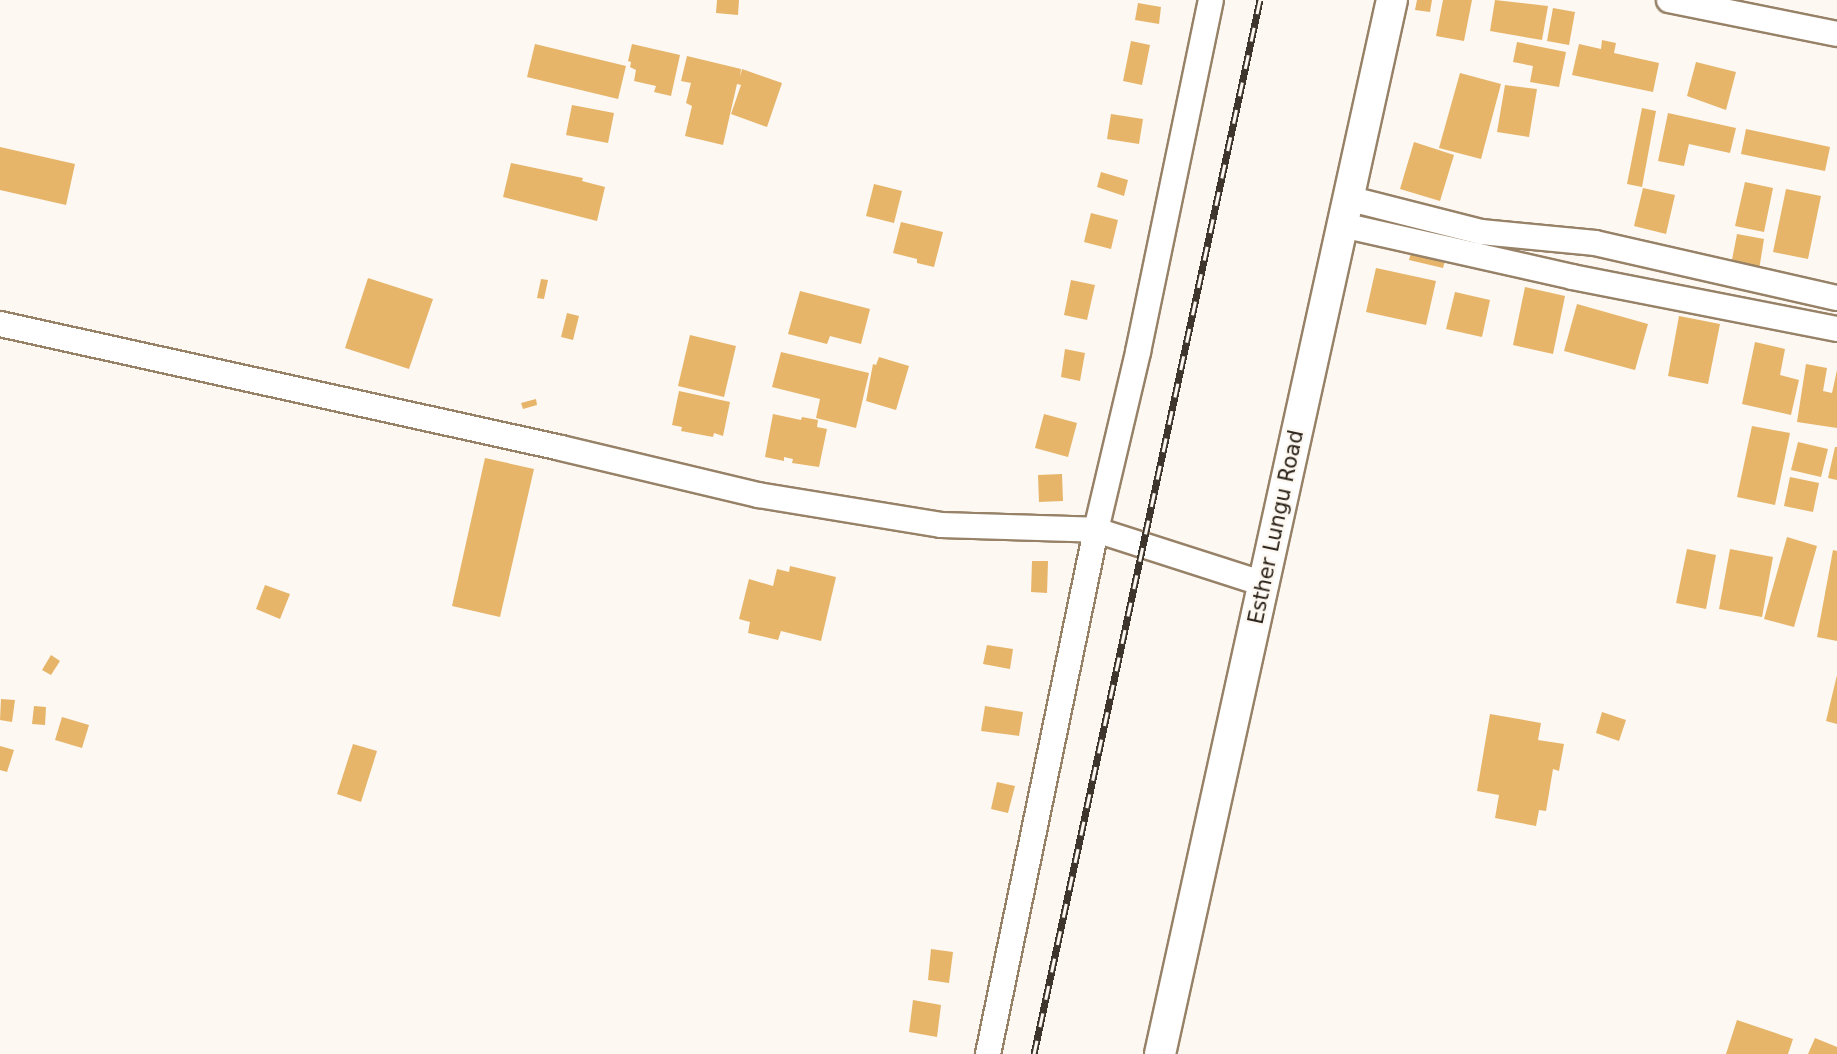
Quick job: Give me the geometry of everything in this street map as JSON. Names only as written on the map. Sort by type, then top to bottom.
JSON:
[{"type":"street","points":[[988,1054],[1096,530],[1138,352],[1211,0]]},
{"type":"street","name":"Esther Lungu Road","points":[[1160,1054],[1392,0]]},
{"type":"street","points":[[1669,0],[1837,34]]},
{"type":"street","points":[[1344,212],[1481,232],[1595,243],[1837,298]]},
{"type":"street","points":[[1344,212],[1572,277],[1837,329]]},
{"type":"street","points":[[0,324],[549,445],[758,495],[941,525],[1096,530],[1264,584]]},
{"type":"building","points":[[717,0],[739,0],[738,15],[716,13]]},
{"type":"building","points":[[1417,0],[1432,0],[1430,12],[1415,10]]},
{"type":"building","points":[[1443,0],[1472,0],[1464,41],[1436,36]]},
{"type":"building","points":[[1495,0],[1548,6],[1542,40],[1490,31]]},
{"type":"building","points":[[1138,3],[1161,7],[1159,24],[1135,20]]},
{"type":"building","points":[[1553,8],[1575,12],[1569,45],[1547,41]]},
{"type":"building","points":[[1602,40],[1616,43],[1614,53],[1659,63],[1653,92],[1572,75],[1579,44],[1601,49]]},
{"type":"building","points":[[1131,41],[1150,45],[1142,85],[1123,81]]},
{"type":"building","points":[[1517,42],[1566,52],[1559,87],[1530,82],[1533,66],[1513,62]]},
{"type":"building","points":[[535,44],[626,66],[618,99],[527,77]]},
{"type":"building","points":[[632,44],[680,55],[671,96],[654,92],[656,86],[634,81],[636,70],[630,67],[631,62],[628,61]]},
{"type":"building","points":[[687,56],[741,69],[740,77],[742,69],[782,83],[767,127],[731,114],[741,85],[737,84],[723,145],[685,136],[692,106],[686,103],[691,83],[681,81]]},
{"type":"building","points":[[1696,62],[1736,72],[1726,110],[1687,96]]},
{"type":"building","points":[[1460,73],[1501,84],[1481,159],[1439,148]]},
{"type":"building","points":[[1505,85],[1537,89],[1529,137],[1497,132]]},
{"type":"building","points":[[572,105],[614,113],[608,143],[566,135]]},
{"type":"building","points":[[1642,108],[1656,111],[1642,187],[1627,184]]},
{"type":"building","points":[[1668,113],[1736,128],[1730,153],[1689,144],[1684,166],[1658,161]]},
{"type":"building","points":[[1111,114],[1143,119],[1139,144],[1107,139]]},
{"type":"building","points":[[1746,129],[1830,147],[1825,171],[1741,154]]},
{"type":"building","points":[[1414,142],[1454,155],[1440,201],[1400,189]]},
{"type":"building","points":[[0,147],[75,164],[66,205],[0,190]]},
{"type":"building","points":[[511,163],[583,178],[582,181],[605,187],[597,221],[503,197]]},
{"type":"building","points":[[1101,172],[1128,180],[1124,196],[1097,187]]},
{"type":"building","points":[[1745,182],[1773,188],[1764,232],[1735,226]]},
{"type":"building","points":[[874,184],[902,191],[894,223],[866,216]]},
{"type":"building","points":[[1643,188],[1675,195],[1666,234],[1634,226]]},
{"type":"building","points":[[1786,189],[1821,196],[1808,259],[1773,252]]},
{"type":"building","points":[[1091,213],[1118,220],[1111,249],[1084,242]]},
{"type":"building","points":[[901,222],[943,232],[934,267],[917,263],[917,259],[893,253]]},
{"type":"building","points":[[1737,234],[1764,239],[1759,270],[1731,265]]},
{"type":"building","points":[[1412,249],[1446,257],[1443,268],[1409,260]]},
{"type":"building","points":[[1376,268],[1436,281],[1426,325],[1366,312]]},
{"type":"building","points":[[368,278],[433,299],[409,369],[345,348]]},
{"type":"building","points":[[541,279],[548,280],[544,299],[537,298]]},
{"type":"building","points":[[1071,280],[1095,285],[1087,320],[1064,315]]},
{"type":"building","points":[[1525,287],[1565,296],[1553,354],[1513,345]]},
{"type":"building","points":[[800,291],[870,309],[861,344],[830,336],[827,344],[788,334]]},
{"type":"building","points":[[1455,292],[1490,300],[1482,337],[1446,329]]},
{"type":"building","points":[[1577,304],[1648,324],[1635,370],[1564,351]]},
{"type":"building","points":[[567,313],[579,316],[573,340],[561,337]]},
{"type":"building","points":[[1679,316],[1720,324],[1708,384],[1668,376]]},
{"type":"building","points":[[690,335],[736,346],[724,397],[678,386]]},
{"type":"building","points":[[1755,342],[1785,349],[1780,375],[1799,380],[1791,415],[1742,404]]},
{"type":"building","points":[[1065,349],[1085,353],[1080,381],[1061,377]]},
{"type":"building","points":[[781,352],[869,373],[856,428],[816,418],[820,399],[772,387]]},
{"type":"building","points":[[879,357],[909,366],[896,410],[866,401],[873,364],[876,365]]},
{"type":"building","points":[[1806,364],[1827,368],[1823,391],[1832,393],[1837,370],[1837,428],[1797,422]]},
{"type":"building","points":[[679,391],[730,402],[723,436],[714,433],[713,437],[681,431],[682,427],[672,425]]},
{"type":"building","points":[[536,399],[537,405],[523,409],[521,403]]},
{"type":"building","points":[[773,414],[801,420],[802,417],[818,420],[817,427],[827,429],[819,467],[792,463],[793,459],[784,457],[784,461],[765,457]]},
{"type":"building","points":[[1044,414],[1077,423],[1068,457],[1035,448]]},
{"type":"building","points":[[1752,426],[1790,433],[1775,505],[1737,497]]},
{"type":"building","points":[[1798,442],[1828,449],[1821,477],[1791,470]]},
{"type":"building","points":[[1835,447],[1837,447],[1837,480],[1828,478]]},
{"type":"building","points":[[485,458],[534,469],[500,617],[452,606]]},
{"type":"building","points":[[1062,474],[1063,501],[1039,502],[1038,475]]},
{"type":"building","points":[[1790,477],[1819,483],[1813,512],[1784,506]]},
{"type":"building","points":[[1787,537],[1817,546],[1794,627],[1764,619]]},
{"type":"building","points":[[1687,549],[1716,555],[1706,609],[1676,603]]},
{"type":"building","points":[[1730,549],[1773,557],[1762,617],[1719,609]]},
{"type":"building","points":[[1833,550],[1837,551],[1837,641],[1817,637]]},
{"type":"building","points":[[1032,561],[1048,561],[1047,593],[1031,592]]},
{"type":"building","points":[[790,566],[836,577],[821,641],[781,631],[778,640],[748,633],[750,622],[739,619],[749,579],[773,586],[777,569],[789,572]]},
{"type":"building","points":[[265,585],[290,594],[280,619],[256,609]]},
{"type":"building","points":[[987,645],[1013,649],[1010,669],[983,664]]},
{"type":"building","points":[[51,655],[60,661],[51,675],[42,670]]},
{"type":"building","points":[[1837,675],[1837,724],[1826,721]]},
{"type":"building","points":[[1,699],[15,700],[12,722],[0,720]]},
{"type":"building","points":[[34,706],[46,707],[45,725],[32,724]]},
{"type":"building","points":[[985,706],[1023,712],[1019,736],[981,731]]},
{"type":"building","points":[[1602,712],[1626,720],[1619,741],[1596,733]]},
{"type":"building","points":[[1490,714],[1541,723],[1538,740],[1564,744],[1559,771],[1553,769],[1546,811],[1539,810],[1536,826],[1495,818],[1499,795],[1477,791]]},
{"type":"building","points":[[62,717],[89,725],[82,748],[55,740]]},
{"type":"building","points":[[353,744],[377,751],[361,802],[337,794]]},
{"type":"building","points":[[0,746],[14,750],[7,772],[0,770]]},
{"type":"building","points":[[997,782],[1015,786],[1008,813],[991,809]]},
{"type":"building","points":[[931,949],[953,952],[949,983],[928,980]]},
{"type":"building","points":[[913,1000],[941,1005],[937,1037],[909,1032]]},
{"type":"building","points":[[1737,1020],[1793,1039],[1788,1054],[1726,1054]]},
{"type":"building","points":[[1815,1038],[1837,1047],[1837,1054],[1808,1054]]},
{"type":"railway","points":[[1034,1054],[1260,0]]}]
